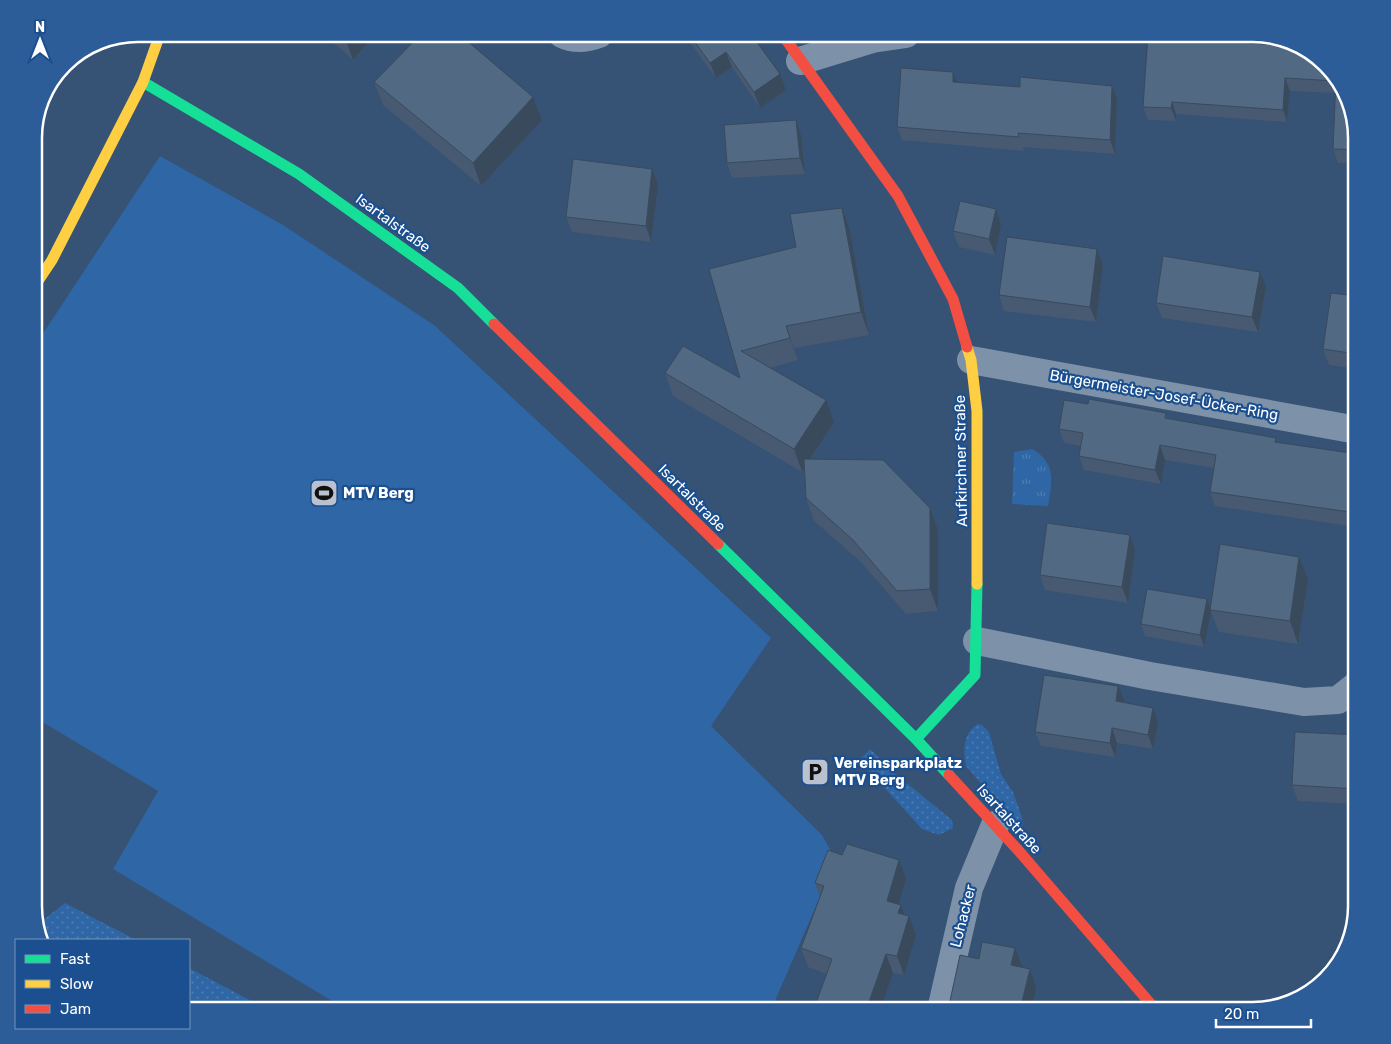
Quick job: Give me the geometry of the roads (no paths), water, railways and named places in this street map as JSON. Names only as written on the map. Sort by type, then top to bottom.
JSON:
[{"type":"main road","name":"Aufkirchner Straße","points":[[788,42],[898,196],[953,299],[971,360],[978,411],[977,641],[975,674],[916,739]]},
{"type":"main road","points":[[43,274],[52,260],[143,82],[157,43]]},
{"type":"main road","name":"Isartalstraße","points":[[143,82],[299,174],[458,288],[916,739],[996,825],[1149,1002]]},
{"type":"street","points":[[800,61],[861,42]]},
{"type":"street","name":"Bürgermeister-Josef-Ücker-Ring","points":[[971,360],[1348,428]]},
{"type":"street","points":[[977,641],[1150,676],[1304,702],[1338,700],[1348,692]]},
{"type":"street","name":"Lohacker","points":[[943,1002],[969,888],[996,825]]},
{"type":"place","name":"MTV Berg","points":[[324,493]]},
{"type":"place","name":"Vereinsparkplatz MTV Berg","points":[[815,772]]}]
